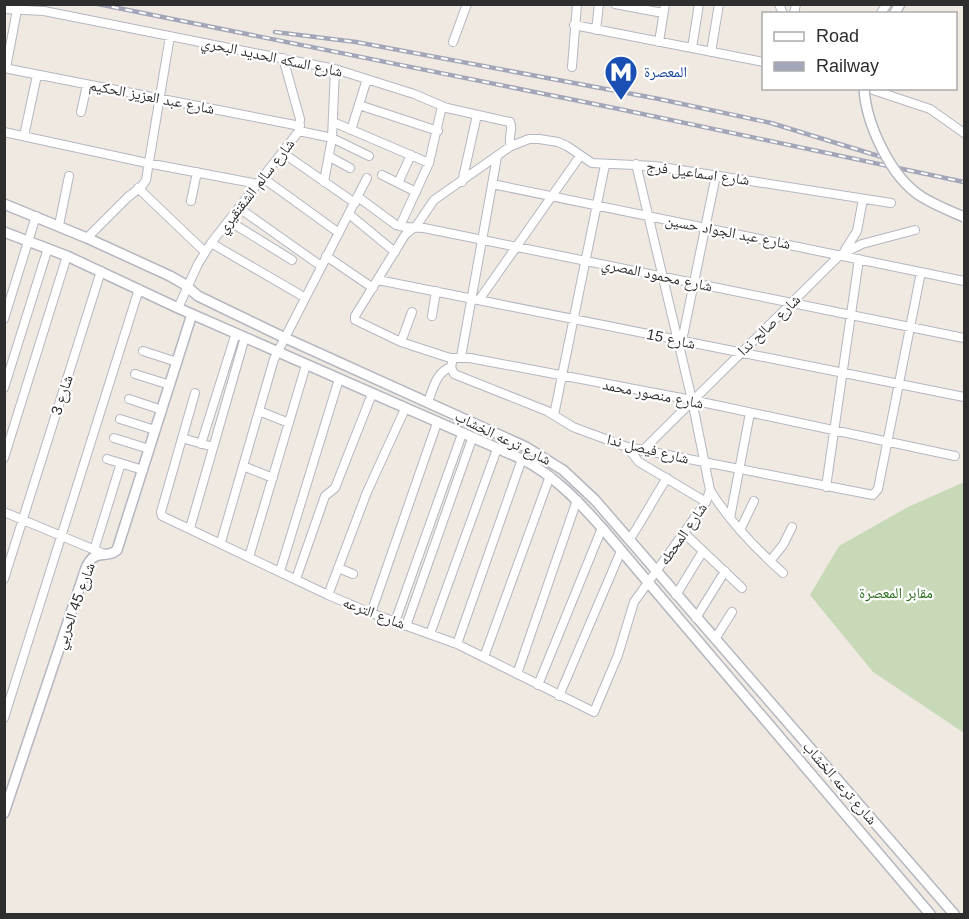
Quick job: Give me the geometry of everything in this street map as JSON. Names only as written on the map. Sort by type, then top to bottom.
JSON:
[{"type":"street","points":[[453,42],[467,4]]},
{"type":"street","points":[[572,67],[577,4]]},
{"type":"street","points":[[596,30],[599,4]]},
{"type":"street","points":[[615,4],[664,9],[659,42]]},
{"type":"street","points":[[692,48],[699,4]]},
{"type":"street","points":[[711,52],[719,4]]},
{"type":"street","name":"شارع السكه الحديد البحري","points":[[4,9],[44,11],[335,69],[414,94],[442,106],[511,123],[509,139],[511,146]]},
{"type":"street","points":[[5,68],[17,10]]},
{"type":"street","points":[[574,25],[762,62]]},
{"type":"street","points":[[87,238],[146,180],[147,163],[170,36]]},
{"type":"street","name":"شارع سالم الشقنقيري","points":[[178,308],[211,243],[283,153],[299,128],[283,58]]},
{"type":"street","name":"شارع عبد العزيز الحكيم","points":[[5,68],[299,128],[332,138],[369,156]]},
{"type":"street","points":[[324,182],[332,138],[335,69]]},
{"type":"street","points":[[24,136],[37,75]]},
{"type":"street","points":[[351,130],[367,79]]},
{"type":"street","points":[[81,112],[87,85]]},
{"type":"street","points":[[866,90],[865,104],[872,127],[891,164],[906,183],[921,196],[964,217]]},
{"type":"street","points":[[872,90],[930,109],[964,133]]},
{"type":"street","points":[[359,105],[438,131]]},
{"type":"street","points":[[283,153],[324,182],[400,226],[429,163],[442,106]]},
{"type":"street","points":[[462,182],[477,115]]},
{"type":"street","points":[[333,123],[429,163]]},
{"type":"street","points":[[4,132],[147,163],[261,181],[339,233]]},
{"type":"street","name":"شارع اسماعيل فرج","points":[[511,146],[529,139],[549,140],[567,146],[592,163],[636,164],[891,203]]},
{"type":"street","points":[[326,256],[373,288],[405,235],[415,227],[434,200],[511,146]]},
{"type":"street","points":[[398,183],[411,155]]},
{"type":"street","points":[[475,299],[516,247],[580,156]]},
{"type":"street","points":[[428,402],[439,375],[451,367],[457,357],[475,299],[482,240],[497,157]]},
{"type":"street","points":[[330,158],[350,168]]},
{"type":"street","name":"شارع المحطه","points":[[590,711],[594,712],[596,709],[623,641],[631,611],[706,502],[710,490],[680,340],[636,164]]},
{"type":"street","points":[[554,415],[605,165]]},
{"type":"street","points":[[191,201],[197,172]]},
{"type":"street","points":[[382,175],[416,192]]},
{"type":"street","points":[[680,340],[716,175]]},
{"type":"street","points":[[58,225],[69,176]]},
{"type":"street","points":[[220,542],[277,352],[367,178]]},
{"type":"street","name":"شارع عبد الجواد حسين","points":[[492,184],[964,281]]},
{"type":"street","points":[[138,188],[205,252]]},
{"type":"street","points":[[840,255],[855,237],[863,199]]},
{"type":"street","name":"شارع ترعه الخشاب","points":[[4,204],[58,225],[170,276],[188,286],[198,296],[545,457],[580,484],[954,915]]},
{"type":"street","points":[[239,208],[321,266]]},
{"type":"street","points":[[349,214],[395,252]]},
{"type":"street","points":[[4,319],[36,216]]},
{"type":"street","points":[[229,220],[292,260]]},
{"type":"street","name":"شارع محمود المصري","points":[[400,226],[482,240],[964,338]]},
{"type":"street","name":"شارع صالح ندا","points":[[642,451],[840,255],[862,244],[915,230]]},
{"type":"street","name":"شارع ترعه الخشاب","points":[[4,232],[67,256],[339,380],[522,459],[550,476],[577,500],[602,528],[930,915]]},
{"type":"street","points":[[211,243],[304,297]]},
{"type":"street","points":[[4,388],[48,248]]},
{"type":"street","points":[[4,458],[67,256]]},
{"type":"street","points":[[826,486],[859,259]]},
{"type":"street","name":"شارع 3","points":[[4,579],[101,271]]},
{"type":"street","points":[[887,442],[921,272]]},
{"type":"street","name":"شارع 15","points":[[378,280],[964,397]]},
{"type":"street","name":"شارع منصور محمد","points":[[373,288],[355,316],[355,320],[400,342],[457,357],[692,400],[955,456]]},
{"type":"street","points":[[4,718],[139,289]]},
{"type":"street","points":[[432,316],[436,291]]},
{"type":"street","points":[[400,342],[412,312]]},
{"type":"street","name":"شارع 45 الحربي","points":[[4,813],[86,568],[98,552],[112,554],[117,550],[192,314]]},
{"type":"street","points":[[201,444],[236,333]]},
{"type":"street","points":[[190,528],[245,337]]},
{"type":"street","points":[[143,351],[177,362]]},
{"type":"street","points":[[249,556],[306,365]]},
{"type":"street","name":"شارع فيصل ندا","points":[[451,367],[454,374],[554,415],[573,427],[627,447],[870,495],[878,491],[887,442]]},
{"type":"street","points":[[135,374],[170,385]]},
{"type":"street","points":[[280,571],[339,380]]},
{"type":"street","points":[[195,393],[182,438],[213,447]]},
{"type":"street","points":[[296,579],[325,496],[335,489],[372,394]]},
{"type":"street","points":[[129,399],[162,410]]},
{"type":"street","points":[[328,595],[367,492],[405,409]]},
{"type":"street","points":[[259,411],[289,423]]},
{"type":"street","points":[[730,518],[750,413]]},
{"type":"street","points":[[120,419],[155,430]]},
{"type":"street","points":[[371,613],[437,423]]},
{"type":"street","points":[[395,622],[462,434]]},
{"type":"street","points":[[114,438],[149,449]]},
{"type":"street","name":"شارع الترعه","points":[[182,438],[161,512],[162,516],[328,595],[457,644],[590,711]]},
{"type":"street","points":[[406,626],[472,439]]},
{"type":"street","points":[[627,447],[639,462],[706,502]]},
{"type":"street","points":[[430,634],[497,449]]},
{"type":"street","points":[[107,459],[143,470]]},
{"type":"street","points":[[457,644],[522,459]]},
{"type":"street","points":[[4,512],[98,552],[121,463]]},
{"type":"street","points":[[243,466],[273,478]]},
{"type":"street","points":[[484,657],[550,476]]},
{"type":"street","points":[[629,540],[666,478]]},
{"type":"street","points":[[710,490],[740,530],[783,573]]},
{"type":"street","points":[[517,674],[577,500]]},
{"type":"street","points":[[740,530],[754,501]]},
{"type":"street","points":[[770,561],[783,545],[792,527]]},
{"type":"street","points":[[538,685],[602,528]]},
{"type":"street","points":[[684,533],[742,588]]},
{"type":"street","points":[[559,696],[621,551]]},
{"type":"street","points":[[676,595],[703,551]]},
{"type":"street","points":[[338,568],[353,574]]},
{"type":"street","points":[[696,618],[724,571]]},
{"type":"street","points":[[715,639],[732,612]]},
{"type":"street","points":[[786,746],[799,735]]},
{"type":"green space","name":"مقابر المعصرة","points":[[964,482],[964,733],[873,672],[810,595],[839,546],[908,507]]},
{"type":"railway","points":[[98,4],[619,109],[964,182]]},
{"type":"railway","points":[[275,32],[356,42],[659,99],[771,123],[885,158]]},
{"type":"place","name":"المعصرة","points":[[621,101]]}]
